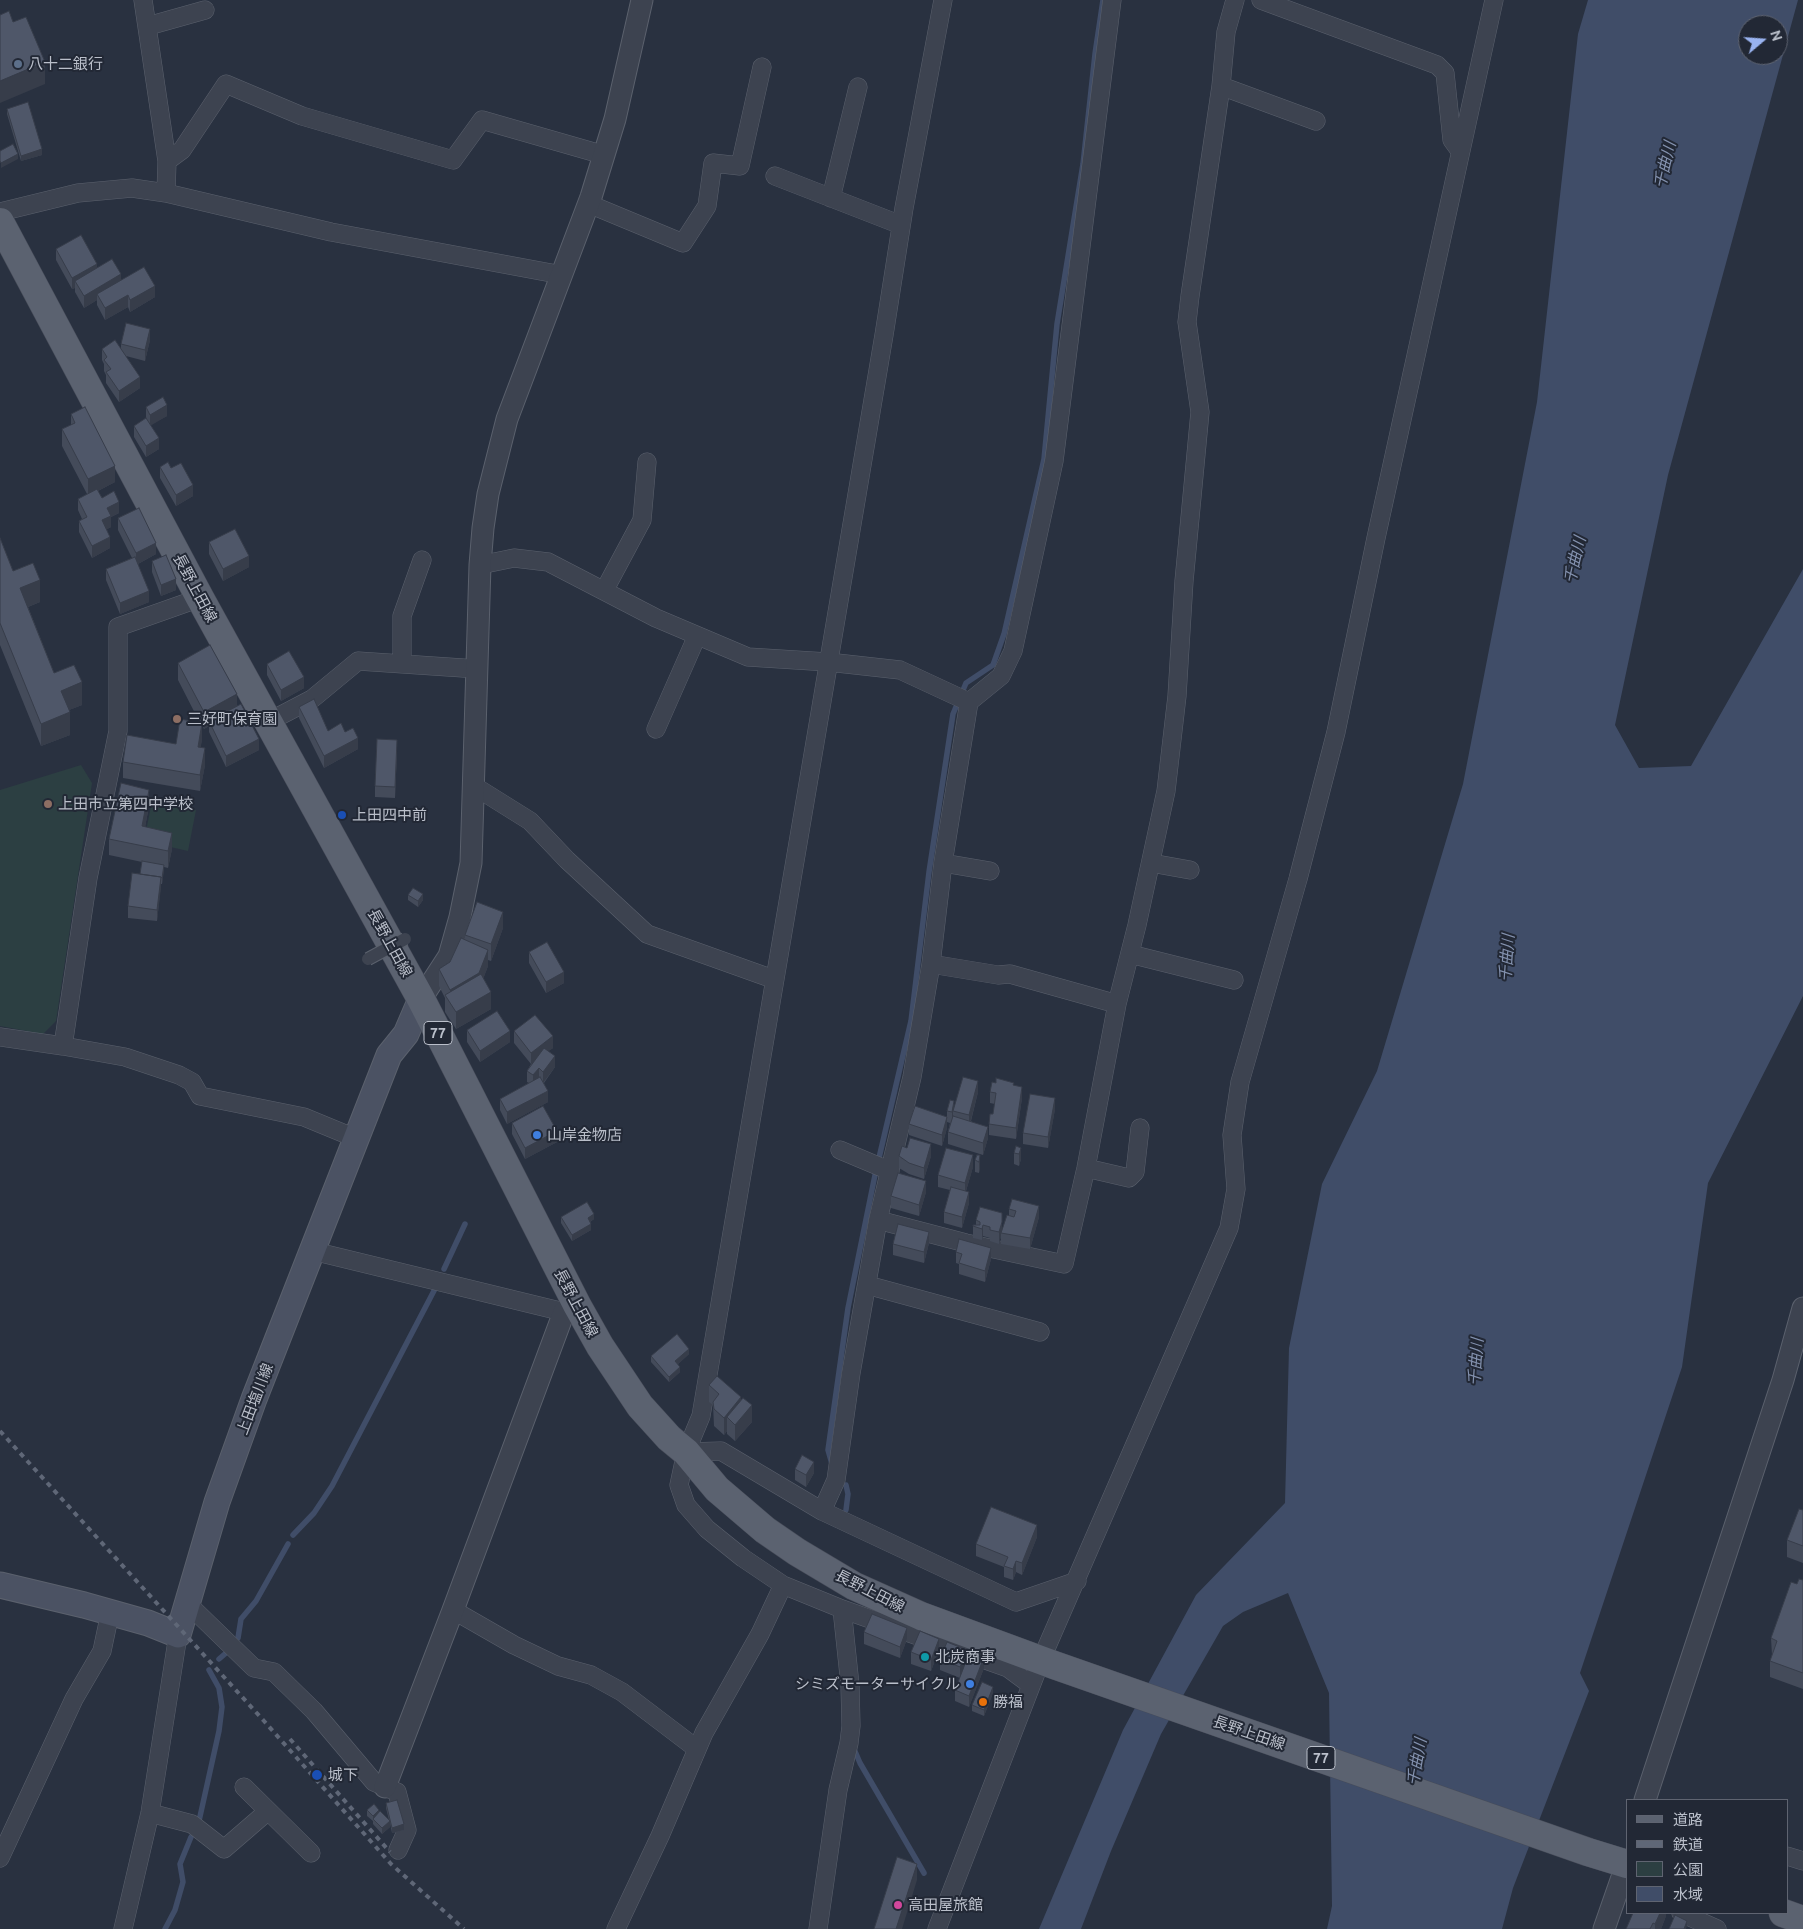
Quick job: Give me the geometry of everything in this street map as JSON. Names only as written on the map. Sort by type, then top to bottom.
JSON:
[{"type":"main road","name":"長野上田線","points":[[0,222],[200,598],[421,999],[570,1309],[600,1346],[640,1406],[669,1438],[686,1452],[717,1489],[744,1513],[797,1552],[854,1586],[1042,1670],[1588,1852],[1626,1863]]},
{"type":"main road","name":"上田塩川線","points":[[178,1635],[217,1502],[254,1399],[389,1055],[406,1034],[421,999]]},
{"type":"main road","points":[[0,1585],[148,1623],[178,1635]]},
{"type":"main road","points":[[1786,1914],[1803,1920]]},
{"type":"street","points":[[143,0],[167,161],[166,193]]},
{"type":"street","points":[[421,999],[449,956],[460,917],[471,863],[480,565],[488,494],[507,419],[589,204],[615,118],[642,0]]},
{"type":"street","points":[[943,0],[901,225],[701,1416],[686,1452],[679,1484],[686,1505],[707,1529],[743,1558],[783,1585],[842,1610],[1008,1668],[1042,1670]]},
{"type":"street","points":[[822,1511],[836,1480],[878,1220],[912,1077],[931,964],[943,863],[969,702],[1001,676],[1013,651],[1054,461],[1112,0]]},
{"type":"street","points":[[878,1220],[966,1243],[1064,1264],[1086,1168],[1117,1004],[1151,863],[1166,791],[1177,696],[1184,581],[1200,412],[1187,322],[1221,86],[1226,32],[1235,0]]},
{"type":"street","points":[[1261,0],[1437,65],[1445,73],[1452,140],[1460,152]]},
{"type":"street","points":[[937,1929],[1077,1581],[1229,1228],[1236,1189],[1232,1135],[1240,1082],[1298,879],[1336,732],[1376,538],[1494,0]]},
{"type":"street","points":[[148,26],[205,10]]},
{"type":"street","points":[[589,204],[683,243],[707,206],[713,163],[740,166],[762,67]]},
{"type":"street","points":[[167,161],[182,150],[226,84],[302,116],[453,160],[482,120],[604,155]]},
{"type":"street","points":[[1221,86],[1316,121]]},
{"type":"street","points":[[830,198],[858,87]]},
{"type":"street","points":[[775,176],[901,225]]},
{"type":"street","points":[[0,212],[78,193],[132,188],[166,193],[331,232],[562,275]]},
{"type":"street","points":[[604,591],[642,520],[647,462]]},
{"type":"street","points":[[480,565],[514,558],[548,562],[656,618],[748,657],[828,662],[900,670],[969,702]]},
{"type":"street","points":[[402,664],[402,616],[422,560]]},
{"type":"street","points":[[63,1046],[88,878],[118,731],[118,627],[200,598]]},
{"type":"street","points":[[656,729],[697,636]]},
{"type":"street","points":[[268,722],[312,699],[358,661],[478,669]]},
{"type":"street","points":[[474,786],[530,821],[567,860],[646,934],[774,979]]},
{"type":"street","points":[[943,863],[990,871]]},
{"type":"street","points":[[1151,863],[1190,870]]},
{"type":"street","points":[[368,959],[405,939]]},
{"type":"street","points":[[1130,954],[1234,980]]},
{"type":"street","points":[[931,964],[998,976],[1010,974],[1117,1004]]},
{"type":"street","points":[[0,1037],[125,1057],[179,1075],[192,1082],[200,1096],[304,1116],[355,1138]]},
{"type":"street","points":[[1086,1168],[1128,1178],[1134,1172],[1140,1128]]},
{"type":"street","points":[[840,1150],[890,1171]]},
{"type":"street","points":[[313,1251],[570,1309],[385,1787]]},
{"type":"street","points":[[867,1285],[1040,1332]]},
{"type":"street","points":[[1645,1799],[1782,1380],[1803,1308]]},
{"type":"street","points":[[686,1452],[721,1451],[822,1511],[1016,1602],[1077,1581]]},
{"type":"street","points":[[616,1929],[660,1836],[704,1733],[760,1634],[783,1585]]},
{"type":"street","points":[[188,1604],[254,1668],[274,1672],[314,1711],[374,1782],[397,1792],[407,1830],[398,1850]]},
{"type":"street","points":[[453,1610],[514,1645],[558,1666],[592,1676],[622,1692],[697,1749]]},
{"type":"street","points":[[818,1929],[838,1790],[851,1726],[850,1685],[842,1610]]},
{"type":"street","points":[[0,1858],[74,1699],[102,1651],[110,1613]]},
{"type":"street","points":[[123,1929],[150,1812],[178,1635]]},
{"type":"street","points":[[244,1787],[311,1853]]},
{"type":"street","points":[[150,1812],[192,1824],[224,1849],[268,1811]]},
{"type":"street","points":[[1788,1856],[1803,1861]]},
{"type":"street","points":[[1604,1929],[1626,1866]]},
{"type":"street","points":[[1683,1914],[1717,1929]]},
{"type":"green space","points":[[81,765],[92,783],[56,1021],[43,1034],[0,1026],[0,790]]},
{"type":"green space","points":[[152,801],[196,810],[188,851],[144,841]]},
{"type":"water","name":"千曲川","points":[[1588,0],[1798,0],[1788,37],[1788,15],[1738,15],[1738,65],[1780,65],[1668,475],[1615,725],[1639,768],[1691,766],[1803,569],[1803,996],[1708,1183],[1682,1367],[1580,1673],[1589,1691],[1513,1888],[1502,1929],[1327,1929],[1332,1906],[1329,1693],[1288,1593],[1243,1612],[1223,1626],[1161,1734],[1111,1851],[1081,1929],[1039,1929],[1123,1730],[1196,1595],[1285,1503],[1289,1348],[1322,1184],[1377,1071],[1463,784],[1537,402],[1578,34]]},
{"type":"building","points":[[9,11],[13,22],[26,17],[45,62],[0,81],[0,15]]},
{"type":"building","points":[[28,102],[42,149],[21,156],[7,109]]},
{"type":"building","points":[[13,144],[18,154],[1,163],[0,151]]},
{"type":"building","points":[[81,235],[97,264],[72,278],[56,249]]},
{"type":"building","points":[[112,259],[121,274],[84,296],[75,281]]},
{"type":"building","points":[[144,267],[155,286],[130,300],[128,295],[105,308],[97,294]]},
{"type":"building","points":[[126,323],[150,329],[145,350],[121,344]]},
{"type":"building","points":[[115,340],[140,377],[119,391],[106,372],[111,369],[104,360],[107,357],[102,349]]},
{"type":"building","points":[[163,397],[167,405],[150,415],[146,407]]},
{"type":"building","points":[[85,407],[115,466],[88,479],[62,429],[75,423],[71,414]]},
{"type":"building","points":[[146,418],[159,438],[146,446],[134,426]]},
{"type":"building","points":[[168,462],[171,468],[181,463],[193,485],[176,495],[160,467]]},
{"type":"building","points":[[97,489],[102,498],[114,491],[119,502],[107,508],[111,516],[102,520],[110,537],[92,546],[79,521],[87,517],[78,499]]},
{"type":"building","points":[[139,508],[156,543],[136,553],[118,518]]},
{"type":"building","points":[[235,529],[249,556],[223,569],[209,542]]},
{"type":"building","points":[[0,538],[13,571],[33,563],[40,580],[20,588],[54,673],[74,665],[82,682],[61,691],[70,712],[41,724],[0,623]]},
{"type":"building","points":[[166,555],[176,579],[161,585],[152,561]]},
{"type":"building","points":[[135,557],[149,591],[120,603],[106,569]]},
{"type":"building","points":[[210,645],[237,694],[204,712],[178,663]]},
{"type":"building","points":[[289,651],[304,677],[281,690],[267,664]]},
{"type":"building","points":[[314,699],[328,731],[341,723],[345,732],[353,728],[358,738],[324,756],[299,707]]},
{"type":"building","points":[[241,704],[259,739],[226,756],[209,721]]},
{"type":"building","points":[[180,719],[202,723],[198,747],[205,748],[200,775],[123,762],[127,735],[176,744]]},
{"type":"building","points":[[377,739],[397,740],[395,787],[375,786]]},
{"type":"building","points":[[121,783],[149,790],[142,826],[172,833],[168,851],[109,839]]},
{"type":"building","points":[[142,861],[164,865],[162,878],[140,874]]},
{"type":"building","points":[[132,873],[161,877],[157,910],[128,906]]},
{"type":"building","points":[[413,888],[423,894],[418,901],[408,895]]},
{"type":"building","points":[[477,902],[503,912],[491,944],[465,935]]},
{"type":"building","points":[[461,938],[488,950],[479,973],[450,990],[439,969],[450,962]]},
{"type":"building","points":[[547,942],[564,972],[546,982],[529,952]]},
{"type":"building","points":[[481,974],[491,992],[456,1012],[445,995]]},
{"type":"building","points":[[497,1011],[510,1031],[480,1051],[467,1030]]},
{"type":"building","points":[[535,1015],[553,1036],[531,1053],[514,1031]]},
{"type":"building","points":[[544,1048],[555,1056],[543,1072],[539,1068],[533,1075],[527,1071]]},
{"type":"building","points":[[540,1077],[548,1091],[507,1112],[500,1099]]},
{"type":"building","points":[[963,1077],[978,1081],[969,1115],[953,1111]]},
{"type":"building","points":[[996,1078],[1022,1087],[1016,1128],[989,1124],[990,1114],[993,1114],[996,1093],[990,1092],[992,1082],[996,1083]]},
{"type":"building","points":[[1030,1094],[1055,1098],[1048,1137],[1023,1133]]},
{"type":"building","points":[[950,1100],[954,1101],[952,1112],[947,1111]]},
{"type":"building","points":[[543,1106],[557,1131],[525,1148],[512,1123]]},
{"type":"building","points":[[915,1106],[947,1117],[942,1135],[909,1124]]},
{"type":"building","points":[[953,1116],[988,1127],[983,1143],[948,1132]]},
{"type":"building","points":[[910,1138],[931,1144],[924,1168],[909,1163],[899,1156],[902,1146],[907,1148]]},
{"type":"building","points":[[1016,1146],[1021,1148],[1019,1154],[1014,1153]]},
{"type":"building","points":[[946,1148],[973,1155],[965,1183],[938,1175]]},
{"type":"building","points":[[977,1155],[980,1155],[979,1162],[975,1160]]},
{"type":"building","points":[[898,1173],[926,1181],[919,1205],[891,1196]]},
{"type":"building","points":[[951,1187],[969,1192],[962,1217],[944,1212]]},
{"type":"building","points":[[1012,1199],[1039,1206],[1030,1238],[1001,1233],[1007,1215],[1014,1217],[1016,1211],[1009,1209]]},
{"type":"building","points":[[587,1202],[594,1214],[588,1218],[591,1224],[572,1235],[561,1217]]},
{"type":"building","points":[[980,1207],[1002,1213],[999,1232],[990,1230],[990,1227],[983,1225],[982,1229],[973,1226],[980,1225],[980,1222],[976,1220]]},
{"type":"building","points":[[898,1224],[929,1232],[924,1252],[893,1244]]},
{"type":"building","points":[[959,1239],[991,1248],[985,1271],[959,1263],[962,1254],[956,1252]]},
{"type":"building","points":[[677,1334],[689,1349],[675,1361],[680,1367],[669,1377],[651,1356]]},
{"type":"building","points":[[717,1376],[741,1397],[724,1418],[714,1409],[713,1402],[719,1394],[709,1385]]},
{"type":"building","points":[[743,1398],[752,1405],[735,1425],[727,1417]]},
{"type":"building","points":[[802,1455],[814,1462],[806,1475],[795,1469]]},
{"type":"building","points":[[991,1507],[1037,1525],[1022,1563],[1016,1561],[1013,1569],[1004,1566],[1008,1557],[976,1544]]},
{"type":"building","points":[[1799,1509],[1803,1510],[1803,1546],[1787,1540]]},
{"type":"building","points":[[1799,1579],[1803,1580],[1803,1673],[1770,1661],[1777,1641],[1771,1638],[1791,1582],[1797,1584]]},
{"type":"building","points":[[872,1614],[907,1628],[900,1647],[864,1632]]},
{"type":"building","points":[[920,1631],[939,1639],[931,1660],[911,1652]]},
{"type":"building","points":[[947,1642],[967,1650],[960,1667],[940,1659]]},
{"type":"building","points":[[970,1651],[984,1657],[969,1696],[955,1690]]},
{"type":"building","name":"勝福","points":[[982,1682],[993,1687],[984,1710],[972,1705]]},
{"type":"building","points":[[397,1800],[404,1824],[392,1828],[386,1803]]},
{"type":"building","points":[[374,1804],[379,1810],[373,1816],[367,1810]]},
{"type":"building","points":[[380,1811],[390,1821],[382,1828],[373,1819]]},
{"type":"building","points":[[897,1857],[917,1864],[896,1929],[874,1929]]},
{"type":"building","points":[[1633,1914],[1660,1914],[1655,1924],[1653,1923],[1650,1929],[1626,1929]]},
{"type":"building","points":[[1675,1915],[1687,1921],[1684,1929],[1669,1929]]},
{"type":"waterway","points":[[832,1464],[828,1450],[848,1308],[875,1175],[911,1021],[929,872],[953,714],[966,683],[993,665],[1004,634],[1044,459],[1057,324],[1083,164],[1103,0]]},
{"type":"waterway","points":[[444,1269],[465,1224]]},
{"type":"waterway","points":[[293,1535],[314,1513],[332,1486],[437,1285]]},
{"type":"waterway","points":[[846,1485],[848,1494],[846,1510]]},
{"type":"waterway","points":[[238,1638],[241,1619],[256,1601],[288,1544]]},
{"type":"waterway","points":[[219,1659],[226,1653]]},
{"type":"waterway","points":[[199,1821],[219,1731],[222,1707],[219,1688],[209,1670]]},
{"type":"waterway","points":[[854,1749],[860,1763],[924,1873]]},
{"type":"waterway","points":[[165,1929],[175,1910],[183,1882],[180,1864],[191,1837]]},
{"type":"railway","points":[[0,1431],[264,1721],[391,1864],[464,1929]]},
{"type":"railway","points":[[290,1739],[390,1852]]},
{"type":"place","name":"八十二銀行","points":[[18,64]]},
{"type":"place","name":"三好町保育園","points":[[177,719]]},
{"type":"place","name":"上田市立第四中学校","points":[[48,804]]},
{"type":"place","name":"上田四中前","points":[[342,815]]},
{"type":"place","name":"山岸金物店","points":[[537,1135]]},
{"type":"place","name":"北炭商事","points":[[925,1657]]},
{"type":"place","name":"シミズモーターサイクル","points":[[970,1684]]},
{"type":"place","name":"勝福","points":[[983,1702]]},
{"type":"place","name":"城下","points":[[317,1775]]},
{"type":"place","name":"高田屋旅館","points":[[898,1905]]}]
